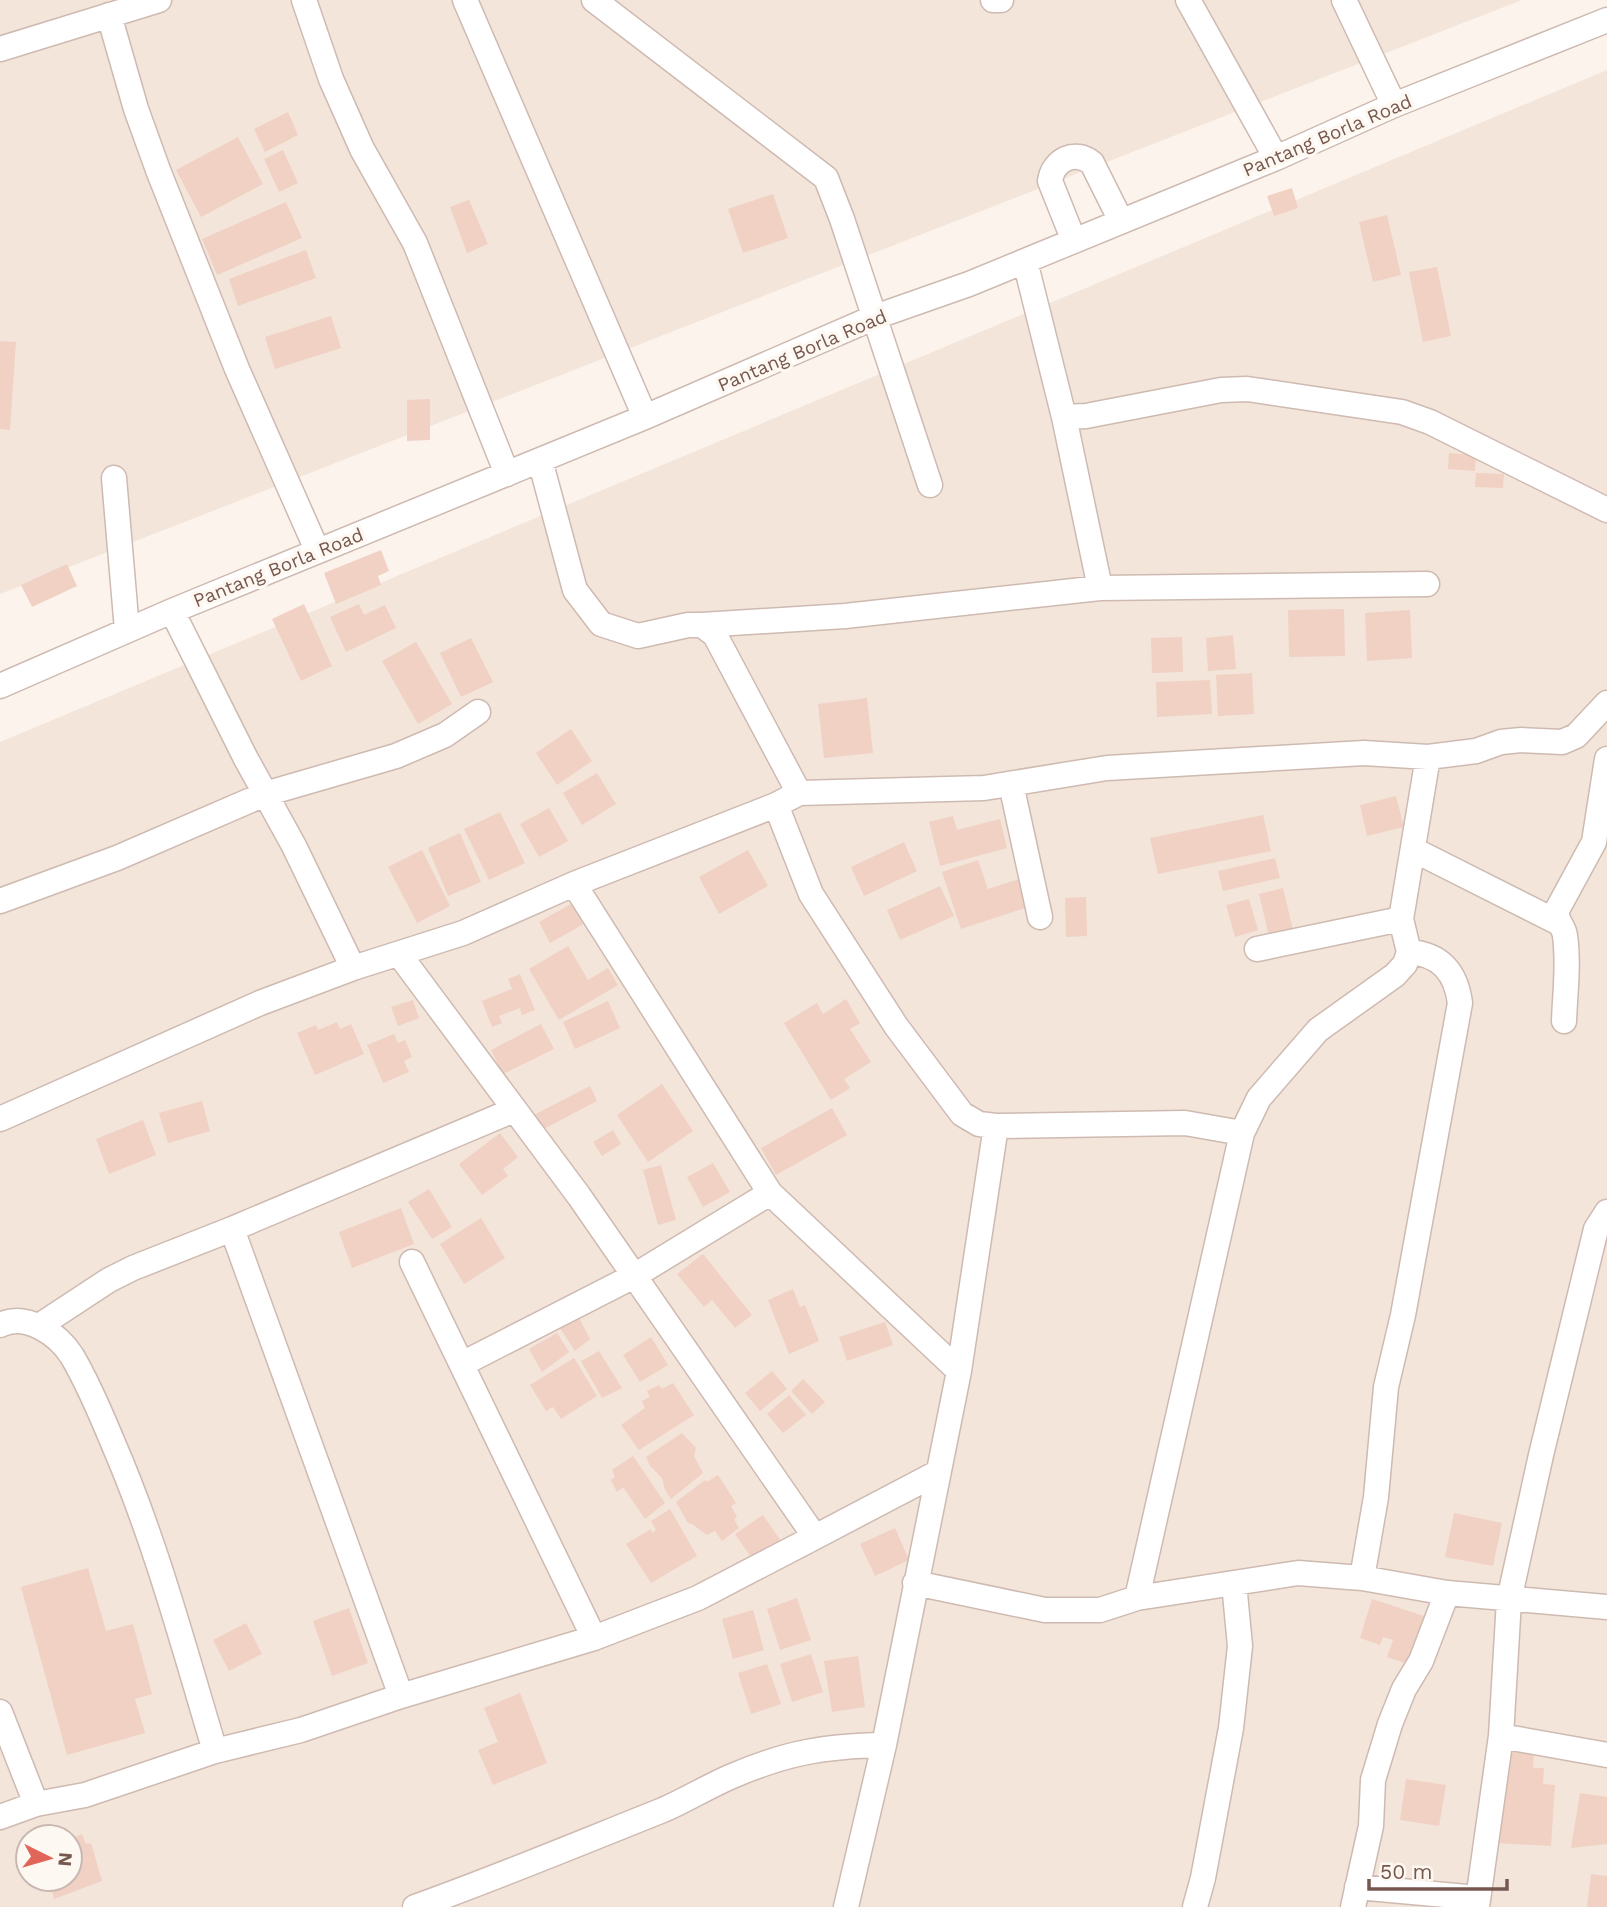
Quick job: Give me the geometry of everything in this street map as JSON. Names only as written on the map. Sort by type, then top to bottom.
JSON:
[{"type":"street","points":[[0,49],[159,0]]},
{"type":"street","points":[[304,0],[331,79],[362,149],[415,243],[507,474]]},
{"type":"street","points":[[465,0],[645,417]]},
{"type":"street","points":[[594,0],[826,178],[930,485]]},
{"type":"street","points":[[993,0],[1001,0]]},
{"type":"street","points":[[1188,0],[1276,158]]},
{"type":"street","points":[[1344,0],[1394,105]]},
{"type":"street","points":[[108,15],[136,109],[163,182],[237,369],[317,550]]},
{"type":"street","name":"Pantang Borla Road","points":[[0,686],[317,550],[645,417],[875,317],[969,284],[1276,158],[1394,105],[1607,20]]},
{"type":"street","points":[[1074,241],[1050,181],[1051,172],[1057,165],[1076,155],[1084,156],[1092,163],[1121,222]]},
{"type":"street","points":[[1025,261],[1064,417],[1100,588]]},
{"type":"street","points":[[1064,417],[1086,416],[1221,390],[1247,389],[1402,412],[1430,422],[1607,510]]},
{"type":"street","points":[[540,460],[575,590],[601,624],[638,636],[688,625],[845,616],[1100,588],[1427,584]]},
{"type":"street","points":[[114,478],[127,630]]},
{"type":"street","points":[[172,611],[354,968]]},
{"type":"street","points":[[702,625],[715,635],[799,793]]},
{"type":"street","points":[[0,1119],[249,1007],[354,968],[463,933],[574,884],[776,805],[799,793],[984,788],[1107,768],[1364,753],[1428,757],[1476,751],[1521,740],[1562,742],[1576,736],[1607,704]]},
{"type":"street","points":[[0,901],[117,858],[265,794],[396,756],[445,735],[478,712]]},
{"type":"street","points":[[1137,1598],[1242,1133],[1259,1098],[1318,1030],[1395,975],[1405,964],[1409,952],[1401,919],[1428,757]]},
{"type":"street","points":[[1557,922],[1557,910],[1596,834],[1607,759]]},
{"type":"street","points":[[1011,783],[1040,916]]},
{"type":"street","points":[[776,805],[811,894],[896,1026],[962,1114],[979,1124],[996,1126],[1185,1123],[1242,1133]]},
{"type":"street","points":[[1414,850],[1557,922],[1564,931],[1567,956],[1564,1021]]},
{"type":"street","points":[[574,884],[770,1193],[959,1371]]},
{"type":"street","points":[[1257,949],[1401,919]]},
{"type":"street","points":[[1362,1578],[1376,1497],[1386,1387],[1403,1315],[1460,1003],[1453,978],[1436,958],[1409,952]]},
{"type":"street","points":[[399,954],[634,1276],[815,1537]]},
{"type":"street","points":[[39,1326],[122,1273],[514,1110]]},
{"type":"street","points":[[846,1907],[884,1745],[959,1371],[996,1126]]},
{"type":"street","points":[[462,1364],[634,1276],[770,1193]]},
{"type":"street","points":[[1447,1593],[1421,1661],[1404,1689],[1390,1724],[1373,1780],[1371,1826],[1355,1897],[1478,1903],[1501,1736],[1509,1600],[1596,1229],[1607,1212]]},
{"type":"street","points":[[232,1229],[401,1696]]},
{"type":"street","points":[[412,1262],[594,1638]]},
{"type":"street","points":[[0,1325],[21,1321],[39,1326],[71,1355],[97,1405],[138,1500],[215,1751]]},
{"type":"street","points":[[0,1817],[36,1804],[85,1796],[215,1751],[301,1730],[401,1696],[594,1638],[698,1598],[937,1473]]},
{"type":"street","points":[[915,1583],[1045,1609],[1100,1610],[1137,1598],[1298,1573],[1362,1578],[1447,1593],[1509,1600],[1607,1607]]},
{"type":"street","points":[[1195,1907],[1231,1728],[1240,1646],[1234,1583]]},
{"type":"street","points":[[0,1712],[36,1804]]},
{"type":"street","points":[[1501,1736],[1607,1755]]},
{"type":"street","points":[[415,1907],[505,1874],[659,1811],[727,1778],[771,1761],[804,1751],[850,1745],[884,1745]]},
{"type":"shaded area","points":[[0,0],[1522,0],[0,594]]},
{"type":"shaded area","points":[[1607,70],[1607,1907],[0,1907],[0,742]]},
{"type":"building","points":[[288,112],[298,135],[265,152],[254,129]]},
{"type":"building","points":[[238,137],[263,184],[201,217],[176,170]]},
{"type":"building","points":[[283,150],[298,183],[279,192],[264,159]]},
{"type":"building","points":[[1292,188],[1298,208],[1274,216],[1267,196]]},
{"type":"building","points":[[773,194],[788,238],[743,253],[728,209]]},
{"type":"building","points":[[469,200],[488,244],[467,253],[450,207]]},
{"type":"building","points":[[286,202],[302,238],[217,275],[202,239]]},
{"type":"building","points":[[1387,215],[1401,275],[1373,282],[1359,222]]},
{"type":"building","points":[[306,250],[316,278],[238,306],[229,279]]},
{"type":"building","points":[[1437,267],[1451,336],[1423,342],[1409,272]]},
{"type":"building","points":[[331,316],[341,348],[275,369],[265,337]]},
{"type":"building","points":[[0,341],[16,342],[10,430],[0,429]]},
{"type":"building","points":[[430,399],[430,440],[407,441],[407,400]]},
{"type":"building","points":[[1449,453],[1476,455],[1475,471],[1448,469]]},
{"type":"building","points":[[1476,473],[1504,474],[1503,488],[1475,487]]},
{"type":"building","points":[[381,550],[389,571],[378,576],[381,585],[336,604],[324,573]]},
{"type":"building","points":[[67,564],[77,586],[32,607],[21,585]]},
{"type":"building","points":[[304,604],[332,666],[301,681],[272,619]]},
{"type":"building","points":[[359,604],[364,615],[385,605],[396,628],[346,652],[330,617]]},
{"type":"building","points":[[1344,609],[1345,656],[1289,657],[1288,610]]},
{"type":"building","points":[[1410,610],[1412,658],[1367,661],[1365,613]]},
{"type":"building","points":[[1233,635],[1236,669],[1208,671],[1206,638]]},
{"type":"building","points":[[1182,637],[1183,672],[1152,673],[1151,638]]},
{"type":"building","points":[[471,638],[493,682],[461,697],[440,653]]},
{"type":"building","points":[[416,642],[452,704],[418,724],[382,661]]},
{"type":"building","points":[[1252,673],[1254,714],[1218,716],[1216,675]]},
{"type":"building","points":[[1210,680],[1212,714],[1157,717],[1156,682]]},
{"type":"building","points":[[867,698],[873,753],[824,758],[818,704]]},
{"type":"building","points":[[571,729],[592,761],[557,785],[536,753]]},
{"type":"building","points":[[597,773],[616,804],[582,825],[563,793]]},
{"type":"building","points":[[1396,796],[1404,827],[1367,836],[1360,805]]},
{"type":"building","points":[[549,808],[568,841],[539,857],[520,824]]},
{"type":"building","points":[[500,812],[525,863],[489,880],[464,829]]},
{"type":"building","points":[[1263,815],[1271,851],[1158,874],[1150,838]]},
{"type":"building","points":[[953,816],[957,830],[1000,819],[1007,848],[940,866],[929,822]]},
{"type":"building","points":[[460,833],[481,882],[448,896],[428,848]]},
{"type":"building","points":[[904,842],[917,871],[864,896],[851,867]]},
{"type":"building","points":[[422,850],[450,906],[417,923],[388,867]]},
{"type":"building","points":[[748,850],[768,886],[719,914],[699,877]]},
{"type":"building","points":[[1275,858],[1280,878],[1223,891],[1218,871]]},
{"type":"building","points":[[978,860],[988,889],[1019,879],[1028,907],[961,929],[942,872]]},
{"type":"building","points":[[940,886],[954,916],[900,940],[887,910]]},
{"type":"building","points":[[1283,888],[1293,930],[1269,936],[1259,894]]},
{"type":"building","points":[[1086,897],[1087,936],[1066,937],[1065,898]]},
{"type":"building","points":[[1249,899],[1258,930],[1235,937],[1226,905]]},
{"type":"building","points":[[578,900],[589,921],[550,943],[539,922]]},
{"type":"building","points":[[568,946],[588,980],[608,968],[618,985],[559,1020],[529,969]]},
{"type":"building","points":[[520,974],[535,1010],[522,1015],[520,1008],[499,1016],[502,1023],[492,1027],[482,1001],[512,989],[508,979]]},
{"type":"building","points":[[846,999],[860,1023],[850,1029],[871,1062],[844,1079],[850,1088],[831,1100],[784,1023],[817,1003],[823,1014]]},
{"type":"building","points":[[413,1000],[419,1018],[398,1026],[391,1007]]},
{"type":"building","points":[[608,1001],[620,1028],[575,1049],[563,1022]]},
{"type":"building","points":[[337,1022],[340,1029],[351,1024],[364,1054],[315,1075],[297,1033],[316,1025],[318,1030]]},
{"type":"building","points":[[541,1024],[554,1049],[503,1074],[491,1050]]},
{"type":"building","points":[[394,1034],[398,1043],[405,1040],[412,1057],[404,1061],[409,1072],[383,1083],[367,1045]]},
{"type":"building","points":[[662,1084],[693,1131],[648,1162],[617,1115]]},
{"type":"building","points":[[590,1086],[597,1101],[538,1132],[530,1117]]},
{"type":"building","points":[[202,1101],[210,1131],[168,1143],[159,1113]]},
{"type":"building","points":[[832,1108],[847,1135],[776,1175],[761,1148]]},
{"type":"building","points":[[143,1120],[156,1155],[109,1174],[96,1139]]},
{"type":"building","points":[[613,1130],[621,1144],[602,1156],[593,1142]]},
{"type":"building","points":[[500,1133],[518,1157],[503,1169],[508,1176],[482,1195],[459,1164]]},
{"type":"building","points":[[713,1163],[730,1192],[703,1207],[687,1177]]},
{"type":"building","points":[[661,1165],[676,1220],[658,1225],[643,1170]]},
{"type":"building","points":[[429,1189],[452,1227],[432,1239],[408,1202]]},
{"type":"building","points":[[401,1208],[414,1244],[352,1268],[339,1232]]},
{"type":"building","points":[[481,1218],[505,1258],[464,1284],[440,1244]]},
{"type":"building","points":[[703,1254],[752,1315],[735,1328],[712,1300],[704,1307],[677,1274]]},
{"type":"building","points":[[793,1289],[800,1307],[805,1305],[819,1341],[789,1354],[768,1300]]},
{"type":"building","points":[[578,1316],[590,1339],[575,1351],[560,1328]]},
{"type":"building","points":[[885,1322],[893,1345],[847,1361],[839,1337]]},
{"type":"building","points":[[557,1333],[569,1352],[542,1372],[529,1349]]},
{"type":"building","points":[[651,1337],[668,1365],[640,1382],[623,1355]]},
{"type":"building","points":[[599,1351],[622,1388],[602,1398],[581,1361]]},
{"type":"building","points":[[574,1358],[597,1396],[561,1419],[553,1407],[546,1411],[530,1385]]},
{"type":"building","points":[[772,1371],[787,1389],[760,1411],[745,1393]]},
{"type":"building","points":[[803,1379],[825,1402],[812,1414],[791,1391]]},
{"type":"building","points":[[673,1383],[694,1415],[639,1450],[621,1425],[645,1408],[642,1401],[650,1397],[647,1391],[659,1385],[662,1389]]},
{"type":"building","points":[[789,1395],[806,1415],[783,1433],[767,1414]]},
{"type":"building","points":[[682,1433],[696,1448],[694,1456],[703,1473],[671,1499],[662,1478],[650,1466],[646,1457]]},
{"type":"building","points":[[633,1456],[665,1503],[645,1519],[623,1487],[617,1492],[611,1480],[615,1477],[612,1470]]},
{"type":"building","points":[[718,1475],[736,1503],[731,1506],[739,1528],[722,1541],[715,1531],[707,1535],[688,1523],[676,1502],[705,1480],[707,1482]]},
{"type":"building","points":[[670,1509],[697,1556],[651,1583],[626,1544],[651,1529],[652,1533],[656,1530],[651,1521]]},
{"type":"building","points":[[1454,1513],[1502,1523],[1493,1566],[1445,1557]]},
{"type":"building","points":[[763,1515],[781,1541],[753,1560],[735,1534]]},
{"type":"building","points":[[895,1528],[909,1560],[875,1576],[860,1544]]},
{"type":"building","points":[[88,1568],[106,1631],[133,1624],[152,1694],[135,1699],[145,1733],[67,1755],[21,1587]]},
{"type":"building","points":[[797,1598],[811,1640],[780,1650],[767,1609]]},
{"type":"building","points":[[1372,1599],[1424,1616],[1408,1664],[1387,1657],[1393,1640],[1383,1637],[1380,1645],[1360,1638]]},
{"type":"building","points":[[349,1608],[368,1663],[332,1676],[313,1621]]},
{"type":"building","points":[[753,1610],[764,1650],[733,1659],[722,1619]]},
{"type":"building","points":[[246,1623],[262,1654],[229,1671],[213,1640]]},
{"type":"building","points":[[811,1654],[823,1692],[792,1702],[780,1664]]},
{"type":"building","points":[[858,1656],[865,1707],[832,1712],[824,1661]]},
{"type":"building","points":[[767,1664],[781,1704],[751,1714],[738,1673]]},
{"type":"building","points":[[520,1693],[547,1763],[493,1785],[478,1750],[498,1742],[484,1708]]},
{"type":"building","points":[[1501,1749],[1534,1751],[1533,1768],[1544,1768],[1543,1784],[1555,1785],[1551,1846],[1495,1843]]},
{"type":"building","points":[[1406,1779],[1446,1785],[1439,1826],[1400,1820]]},
{"type":"building","points":[[1580,1793],[1607,1797],[1607,1844],[1571,1848]]},
{"type":"building","points":[[84,1839],[86,1844],[91,1843],[102,1881],[84,1888]]},
{"type":"building","points":[[1591,1874],[1607,1876],[1607,1907],[1587,1907]]},
{"type":"building","points":[[52,1893],[70,1893],[54,1899]]}]
